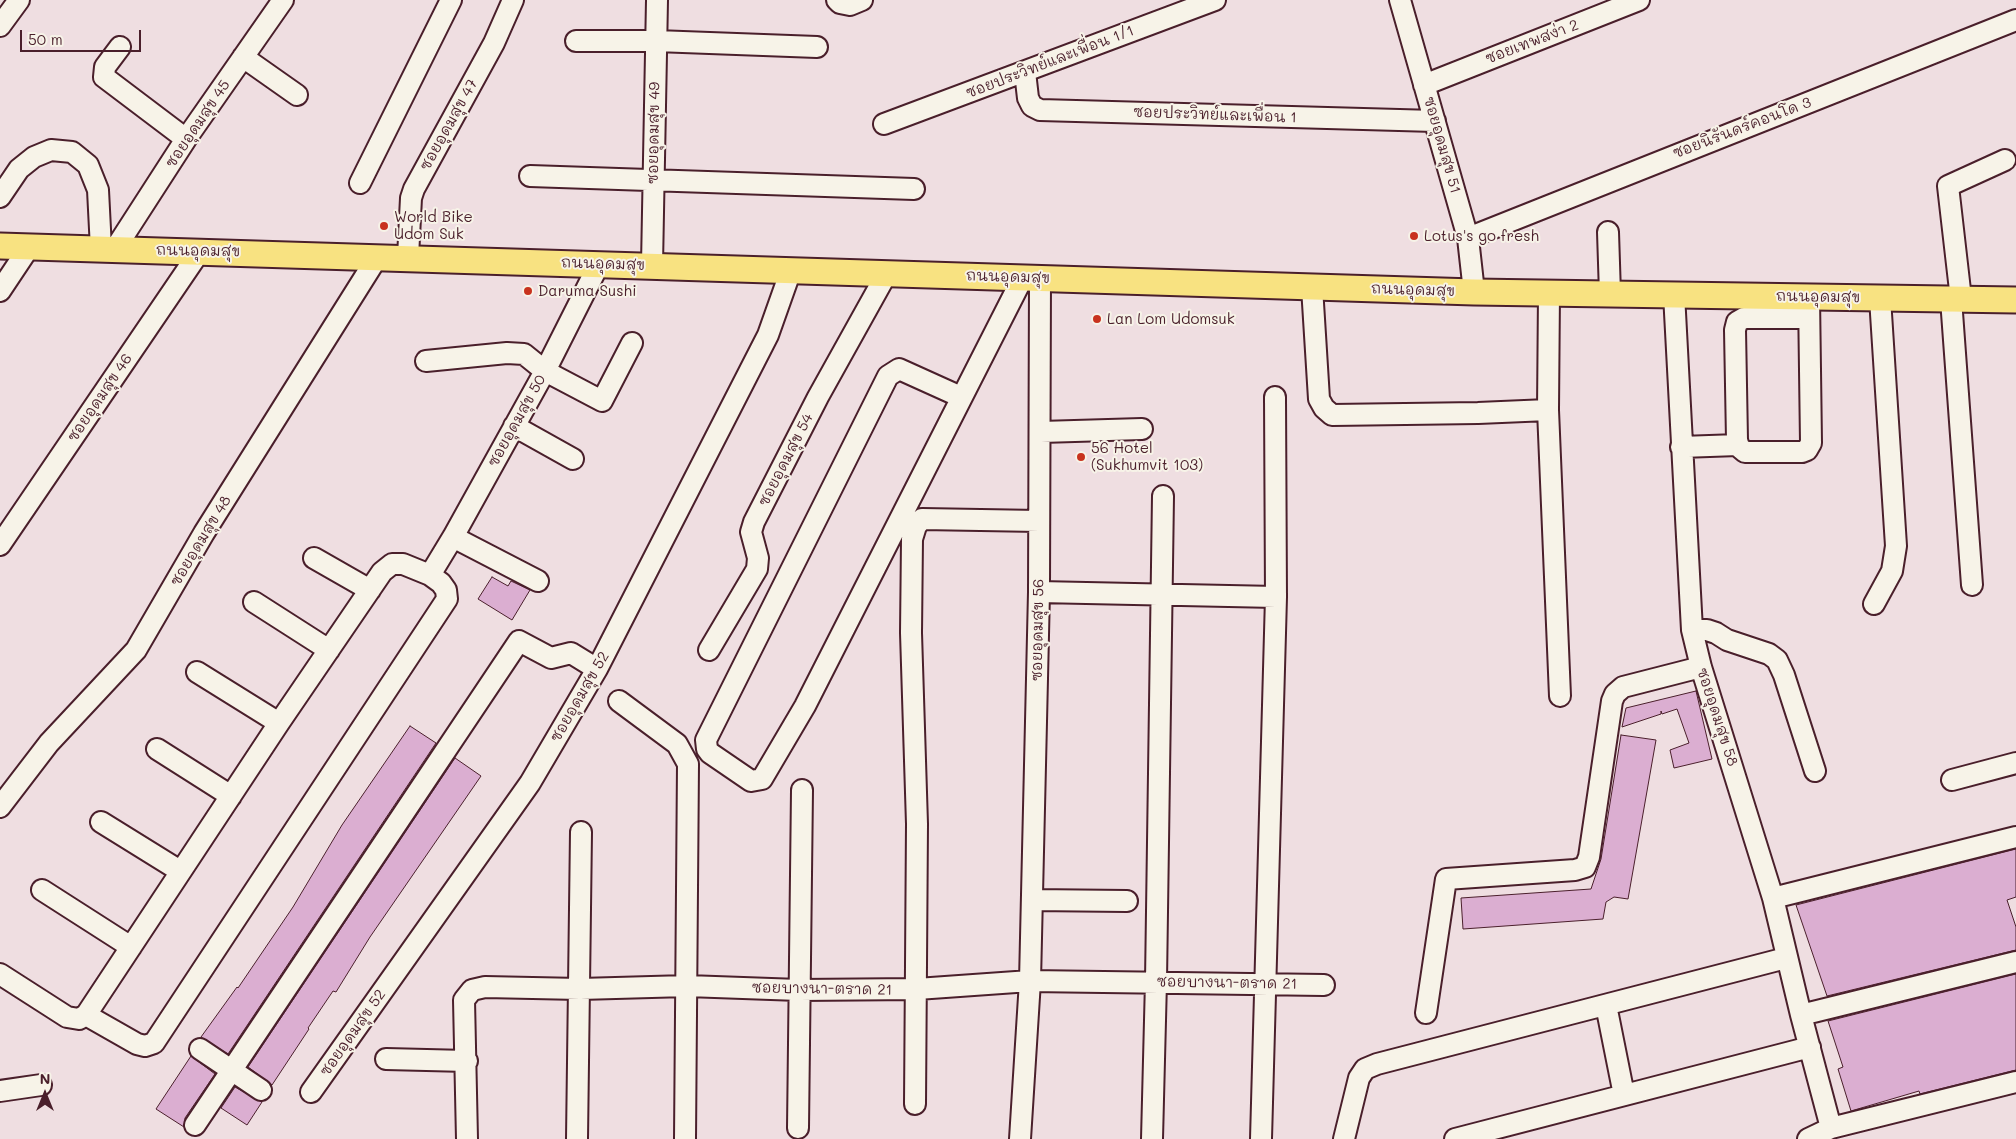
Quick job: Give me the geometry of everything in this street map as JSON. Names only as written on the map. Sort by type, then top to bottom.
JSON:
[{"type":"main road","name":"ถนนอุดมสุข","points":[[9,248],[378,256],[887,272],[1031,279],[1474,292],[1674,294],[1809,308],[1880,298],[2016,300]]},
{"type":"street","points":[[0,26],[19,0]]},
{"type":"street","points":[[360,183],[451,0]]},
{"type":"street","name":"ซอยอุดมสุข 47","points":[[408,257],[411,198],[414,189],[494,42],[514,0]]},
{"type":"street","name":"ซอยอุดมสุข 49","points":[[652,265],[658,0]]},
{"type":"street","points":[[837,0],[840,3],[850,5],[862,0]]},
{"type":"street","name":"ซอยประวิทย์และเพื่อน 1/1","points":[[884,124],[1215,0]]},
{"type":"street","name":"ซอยอุดมสุข 51","points":[[1400,0],[1468,238],[1474,292]]},
{"type":"street","name":"ซอยเทพสง่า 2","points":[[1424,84],[1639,0]]},
{"type":"street","name":"ซอยอุดมสุข 45","points":[[108,249],[243,57],[280,1]]},
{"type":"street","name":"ซอยนิรันดร์คอนโด 3","points":[[1468,238],[2016,20]]},
{"type":"street","points":[[576,41],[656,41],[817,47]]},
{"type":"street","points":[[120,47],[105,67],[104,77],[186,139]]},
{"type":"street","points":[[243,57],[297,95]]},
{"type":"street","name":"ซอยประวิทย์และเพื่อน 1","points":[[1025,72],[1028,98],[1032,106],[1040,110],[1435,121]]},
{"type":"street","points":[[0,198],[19,169],[34,157],[51,150],[72,152],[88,165],[98,190],[108,249]]},
{"type":"street","points":[[1972,585],[1948,186],[2005,160]]},
{"type":"street","points":[[530,176],[914,189]]},
{"type":"street","points":[[1608,232],[1610,294]]},
{"type":"street","points":[[0,291],[9,248]]},
{"type":"street","name":"ซอยอุดมสุข 46","points":[[0,545],[200,251]]},
{"type":"street","name":"ซอยอุดมสุข 48","points":[[0,807],[49,743],[136,650],[204,533],[378,256]]},
{"type":"street","name":"ซอยอุดมสุข 50","points":[[430,575],[454,537],[545,371],[599,264]]},
{"type":"street","name":"ซอยอุดมสุข 52","points":[[312,1092],[530,783],[597,670],[768,335],[791,270]]},
{"type":"street","name":"ซอยอุดมสุข 54","points":[[709,650],[757,569],[758,558],[751,532],[754,522],[818,398],[887,272]]},
{"type":"street","points":[[961,397],[899,369],[888,376],[706,740],[707,749],[710,753],[751,781],[762,779],[805,706],[961,397],[1031,279]]},
{"type":"street","name":"ซอยอุดมสุข 56","points":[[1020,1139],[1030,981],[1039,592],[1041,432],[1031,279]]},
{"type":"street","points":[[1312,287],[1319,398],[1324,408],[1332,415],[1548,410]]},
{"type":"street","points":[[1549,293],[1548,410],[1560,696]]},
{"type":"street","name":"ซอยอุดมสุข 58","points":[[1674,294],[1692,630],[1701,666],[1773,898],[1786,958],[1832,1128]]},
{"type":"street","points":[[1874,604],[1892,571],[1896,546],[1880,298]]},
{"type":"street","points":[[1809,308],[1811,441],[1809,447],[1802,452],[1747,453],[1738,444],[1735,330],[1737,322],[1744,318],[1809,308]]},
{"type":"street","points":[[426,361],[507,352],[524,354],[545,371],[602,401],[632,343]]},
{"type":"street","points":[[1261,1139],[1267,984],[1276,597],[1275,397]]},
{"type":"street","points":[[514,426],[573,459]]},
{"type":"street","points":[[1041,432],[1142,429]]},
{"type":"street","points":[[1681,447],[1738,444]]},
{"type":"street","points":[[1152,1139],[1163,496]]},
{"type":"street","points":[[914,1104],[917,989],[917,824],[911,633],[912,539],[916,526],[922,519],[1039,521]]},
{"type":"street","points":[[454,537],[538,582]]},
{"type":"street","points":[[314,558],[370,590]]},
{"type":"street","points":[[0,974],[67,1017],[79,1019],[86,1015],[180,871],[382,572],[392,564],[403,564],[430,575],[446,590],[447,599],[154,1043],[145,1046],[137,1044],[86,1015]]},
{"type":"street","points":[[1039,592],[1276,597]]},
{"type":"street","points":[[254,602],[329,650]]},
{"type":"street","points":[[1692,630],[1707,630],[1727,640],[1769,654],[1777,660],[1784,675],[1815,771]]},
{"type":"street","points":[[195,1126],[519,641],[550,658],[571,653],[597,670]]},
{"type":"street","points":[[1426,1013],[1446,879],[1575,870],[1585,867],[1589,857],[1612,701],[1615,694],[1623,687],[1701,666]]},
{"type":"street","points":[[198,672],[279,724]]},
{"type":"street","points":[[619,701],[677,744],[688,764],[685,1139]]},
{"type":"street","points":[[157,749],[231,796]]},
{"type":"street","points":[[1952,780],[2016,763]]},
{"type":"street","points":[[798,1128],[802,790]]},
{"type":"street","points":[[101,822],[180,871]]},
{"type":"street","points":[[577,1139],[581,832]]},
{"type":"street","points":[[1773,898],[2016,837]]},
{"type":"street","points":[[42,890],[131,947]]},
{"type":"street","points":[[1032,900],[1127,901]]},
{"type":"street","points":[[1344,1139],[1359,1078],[1366,1069],[1786,958]]},
{"type":"street","points":[[1801,1015],[2016,962]]},
{"type":"street","name":"ซอยบางนา-ตราด 21","points":[[466,1139],[464,1000],[472,990],[485,987],[580,989],[687,986],[799,990],[917,989],[1030,981],[1324,984]]},
{"type":"street","points":[[1606,1005],[1624,1095]]},
{"type":"street","points":[[1455,1139],[1810,1047]]},
{"type":"street","points":[[200,1049],[261,1090]]},
{"type":"street","points":[[386,1059],[466,1061]]},
{"type":"street","points":[[1808,1139],[1832,1128],[2016,1082]]},
{"type":"street","points":[[0,1091],[40,1085]]},
{"type":"building","points":[[492,577],[508,586],[511,581],[530,590],[512,620],[478,599]]},
{"type":"building","points":[[1696,691],[1712,759],[1674,768],[1670,750],[1689,743],[1677,709],[1662,714],[1661,711],[1661,714],[1622,727],[1626,708]]},
{"type":"building","points":[[410,726],[436,743],[228,1054],[201,1037],[238,988],[293,907],[342,825]]},
{"type":"building","points":[[1621,735],[1656,740],[1628,899],[1614,897],[1606,902],[1603,919],[1463,929],[1461,898],[1591,889],[1601,859]]},
{"type":"building","points":[[455,758],[481,776],[370,937],[336,992],[333,991],[272,1085],[248,1067]]},
{"type":"building","points":[[2016,849],[2016,897],[2007,900],[2016,927],[2016,950],[1827,996],[1796,905]]},
{"type":"building","points":[[2016,974],[2016,1070],[1920,1094],[1919,1091],[1851,1111],[1838,1069],[1843,1067],[1828,1021]]},
{"type":"building","points":[[191,1056],[215,1074],[185,1118],[184,1127],[156,1109]]},
{"type":"building","points":[[235,1087],[262,1102],[247,1125],[221,1108]]},
{"type":"place","name":"World Bike Udom Suk","points":[[384,226]]},
{"type":"place","name":"Lotus's go fresh","points":[[1414,236]]},
{"type":"place","name":"Daruma Sushi","points":[[528,291]]},
{"type":"place","name":"Lan Lom Udomsuk","points":[[1097,319]]},
{"type":"place","name":"56 Hotel (Sukhumvit 103)","points":[[1081,457]]}]
